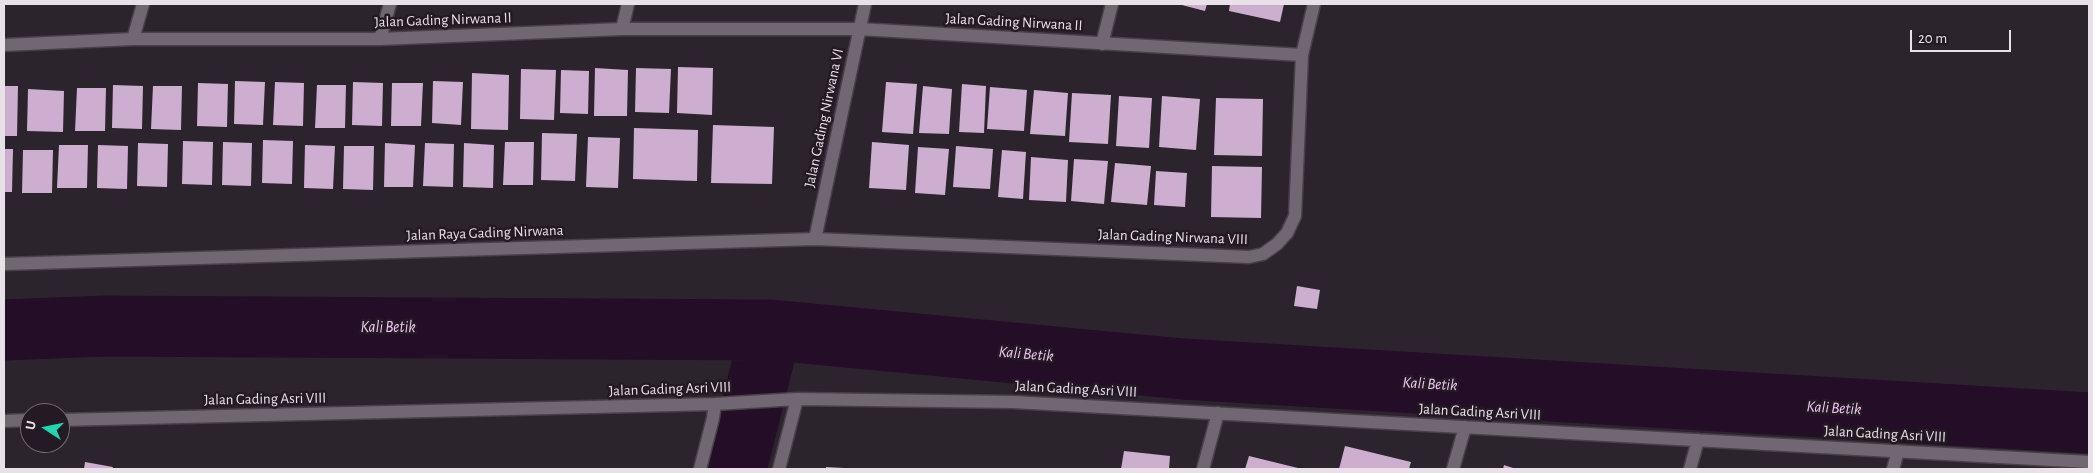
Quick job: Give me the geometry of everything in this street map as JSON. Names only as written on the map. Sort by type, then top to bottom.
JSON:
[{"type":"street","points":[[134,39],[143,4]]},
{"type":"street","points":[[380,39],[390,4]]},
{"type":"street","points":[[622,29],[628,4]]},
{"type":"street","name":"Jalan Gading Nirwana VI","points":[[815,240],[865,4]]},
{"type":"street","points":[[1102,44],[1112,4]]},
{"type":"street","name":"Jalan Gading Nirwana VIII","points":[[968,246],[1249,256],[1263,254],[1277,244],[1287,233],[1295,216],[1302,55],[1314,4]]},
{"type":"street","name":"Jalan Gading Nirwana II","points":[[4,45],[134,39],[380,39],[622,29],[859,29],[1302,55]]},
{"type":"street","name":"Jalan Raya Gading Nirwana","points":[[4,264],[815,240],[968,246]]},
{"type":"street","points":[[779,469],[793,400]]},
{"type":"street","name":"Jalan Gading Asri VIII","points":[[70,420],[717,404],[793,400],[1013,402],[2089,462]]},
{"type":"street","points":[[700,469],[717,404]]},
{"type":"street","points":[[1203,469],[1218,413]]},
{"type":"street","points":[[4,421],[20,420]]},
{"type":"street","points":[[1453,469],[1465,427]]},
{"type":"street","points":[[1690,469],[1698,440]]},
{"type":"street","points":[[1893,469],[1898,451]]},
{"type":"building","points":[[1178,4],[1207,4],[1205,11]]},
{"type":"building","points":[[1230,4],[1284,4],[1280,22],[1229,11]]},
{"type":"building","points":[[678,67],[713,68],[712,115],[677,113]]},
{"type":"building","points":[[595,68],[628,70],[627,116],[594,116]]},
{"type":"building","points":[[636,68],[671,69],[669,113],[635,112]]},
{"type":"building","points":[[521,69],[556,70],[554,120],[520,119]]},
{"type":"building","points":[[561,70],[589,71],[588,114],[560,113]]},
{"type":"building","points":[[472,73],[509,75],[508,130],[471,129]]},
{"type":"building","points":[[235,81],[265,82],[263,125],[234,124]]},
{"type":"building","points":[[433,81],[463,82],[461,125],[432,123]]},
{"type":"building","points":[[275,82],[304,83],[303,126],[273,125]]},
{"type":"building","points":[[353,82],[383,83],[382,126],[352,125]]},
{"type":"building","points":[[886,82],[917,84],[913,134],[882,132]]},
{"type":"building","points":[[198,83],[228,84],[227,127],[197,126]]},
{"type":"building","points":[[392,83],[423,83],[421,126],[391,126]]},
{"type":"building","points":[[962,84],[986,86],[984,133],[959,132]]},
{"type":"building","points":[[113,85],[143,86],[142,129],[112,128]]},
{"type":"building","points":[[317,85],[346,85],[345,128],[315,128]]},
{"type":"building","points":[[4,86],[18,86],[17,136],[4,136]]},
{"type":"building","points":[[153,86],[182,86],[181,130],[151,129]]},
{"type":"building","points":[[923,86],[952,89],[949,134],[919,133]]},
{"type":"building","points":[[990,87],[1027,90],[1024,131],[987,129]]},
{"type":"building","points":[[77,88],[106,88],[105,131],[75,131]]},
{"type":"building","points":[[28,89],[64,91],[63,132],[27,131]]},
{"type":"building","points":[[1034,90],[1068,93],[1065,136],[1030,134]]},
{"type":"building","points":[[1072,93],[1111,95],[1108,144],[1069,142]]},
{"type":"building","points":[[1119,96],[1152,98],[1149,148],[1116,146]]},
{"type":"building","points":[[1162,96],[1200,99],[1196,150],[1159,147]]},
{"type":"building","points":[[1216,98],[1263,99],[1262,156],[1214,155]]},
{"type":"building","points":[[713,125],[774,127],[772,184],[711,183]]},
{"type":"building","points":[[634,128],[698,130],[697,181],[633,179]]},
{"type":"building","points":[[542,133],[577,134],[575,181],[541,180]]},
{"type":"building","points":[[588,137],[620,138],[618,188],[586,187]]},
{"type":"building","points":[[263,140],[293,141],[292,184],[262,183]]},
{"type":"building","points":[[183,141],[213,142],[212,185],[182,184]]},
{"type":"building","points":[[223,142],[252,143],[251,186],[222,185]]},
{"type":"building","points":[[505,142],[534,142],[533,185],[503,185]]},
{"type":"building","points":[[872,142],[909,145],[906,190],[869,188]]},
{"type":"building","points":[[138,143],[168,144],[167,187],[137,186]]},
{"type":"building","points":[[385,143],[415,145],[413,187],[384,187]]},
{"type":"building","points":[[425,143],[454,144],[453,187],[423,186]]},
{"type":"building","points":[[464,143],[494,145],[493,188],[463,187]]},
{"type":"building","points":[[59,145],[88,145],[87,188],[57,188]]},
{"type":"building","points":[[98,145],[128,146],[127,189],[97,188]]},
{"type":"building","points":[[305,145],[335,146],[333,189],[304,188]]},
{"type":"building","points":[[344,146],[374,146],[373,190],[343,189]]},
{"type":"building","points":[[956,146],[993,149],[990,189],[953,187]]},
{"type":"building","points":[[918,147],[949,149],[945,195],[915,193]]},
{"type":"building","points":[[4,149],[13,149],[12,192],[4,192]]},
{"type":"building","points":[[23,150],[53,150],[52,193],[22,193]]},
{"type":"building","points":[[1002,150],[1026,152],[1023,199],[998,197]]},
{"type":"building","points":[[1031,157],[1068,160],[1066,202],[1029,200]]},
{"type":"building","points":[[1074,159],[1108,161],[1104,204],[1071,201]]},
{"type":"building","points":[[1115,163],[1151,166],[1147,205],[1111,202]]},
{"type":"building","points":[[1212,166],[1262,167],[1261,218],[1211,217]]},
{"type":"building","points":[[1156,171],[1187,173],[1185,207],[1154,205]]},
{"type":"building","points":[[1297,286],[1320,290],[1317,309],[1294,306]]},
{"type":"building","points":[[1345,446],[1411,462],[1409,469],[1339,469]]},
{"type":"building","points":[[1124,451],[1170,456],[1169,469],[1121,469]]},
{"type":"building","points":[[1249,456],[1302,469],[1245,469]]},
{"type":"building","points":[[85,462],[113,467],[112,469],[84,469]]},
{"type":"building","points":[[1504,465],[1516,469],[1503,469]]},
{"type":"building","points":[[826,467],[844,468],[844,469],[826,469]]},
{"type":"waterway","name":"Kali Betik","points":[[4,330],[105,326],[771,330],[1183,369],[2089,423]]},
{"type":"waterway","name":"Kali Betik","points":[[736,469],[771,330]]}]
